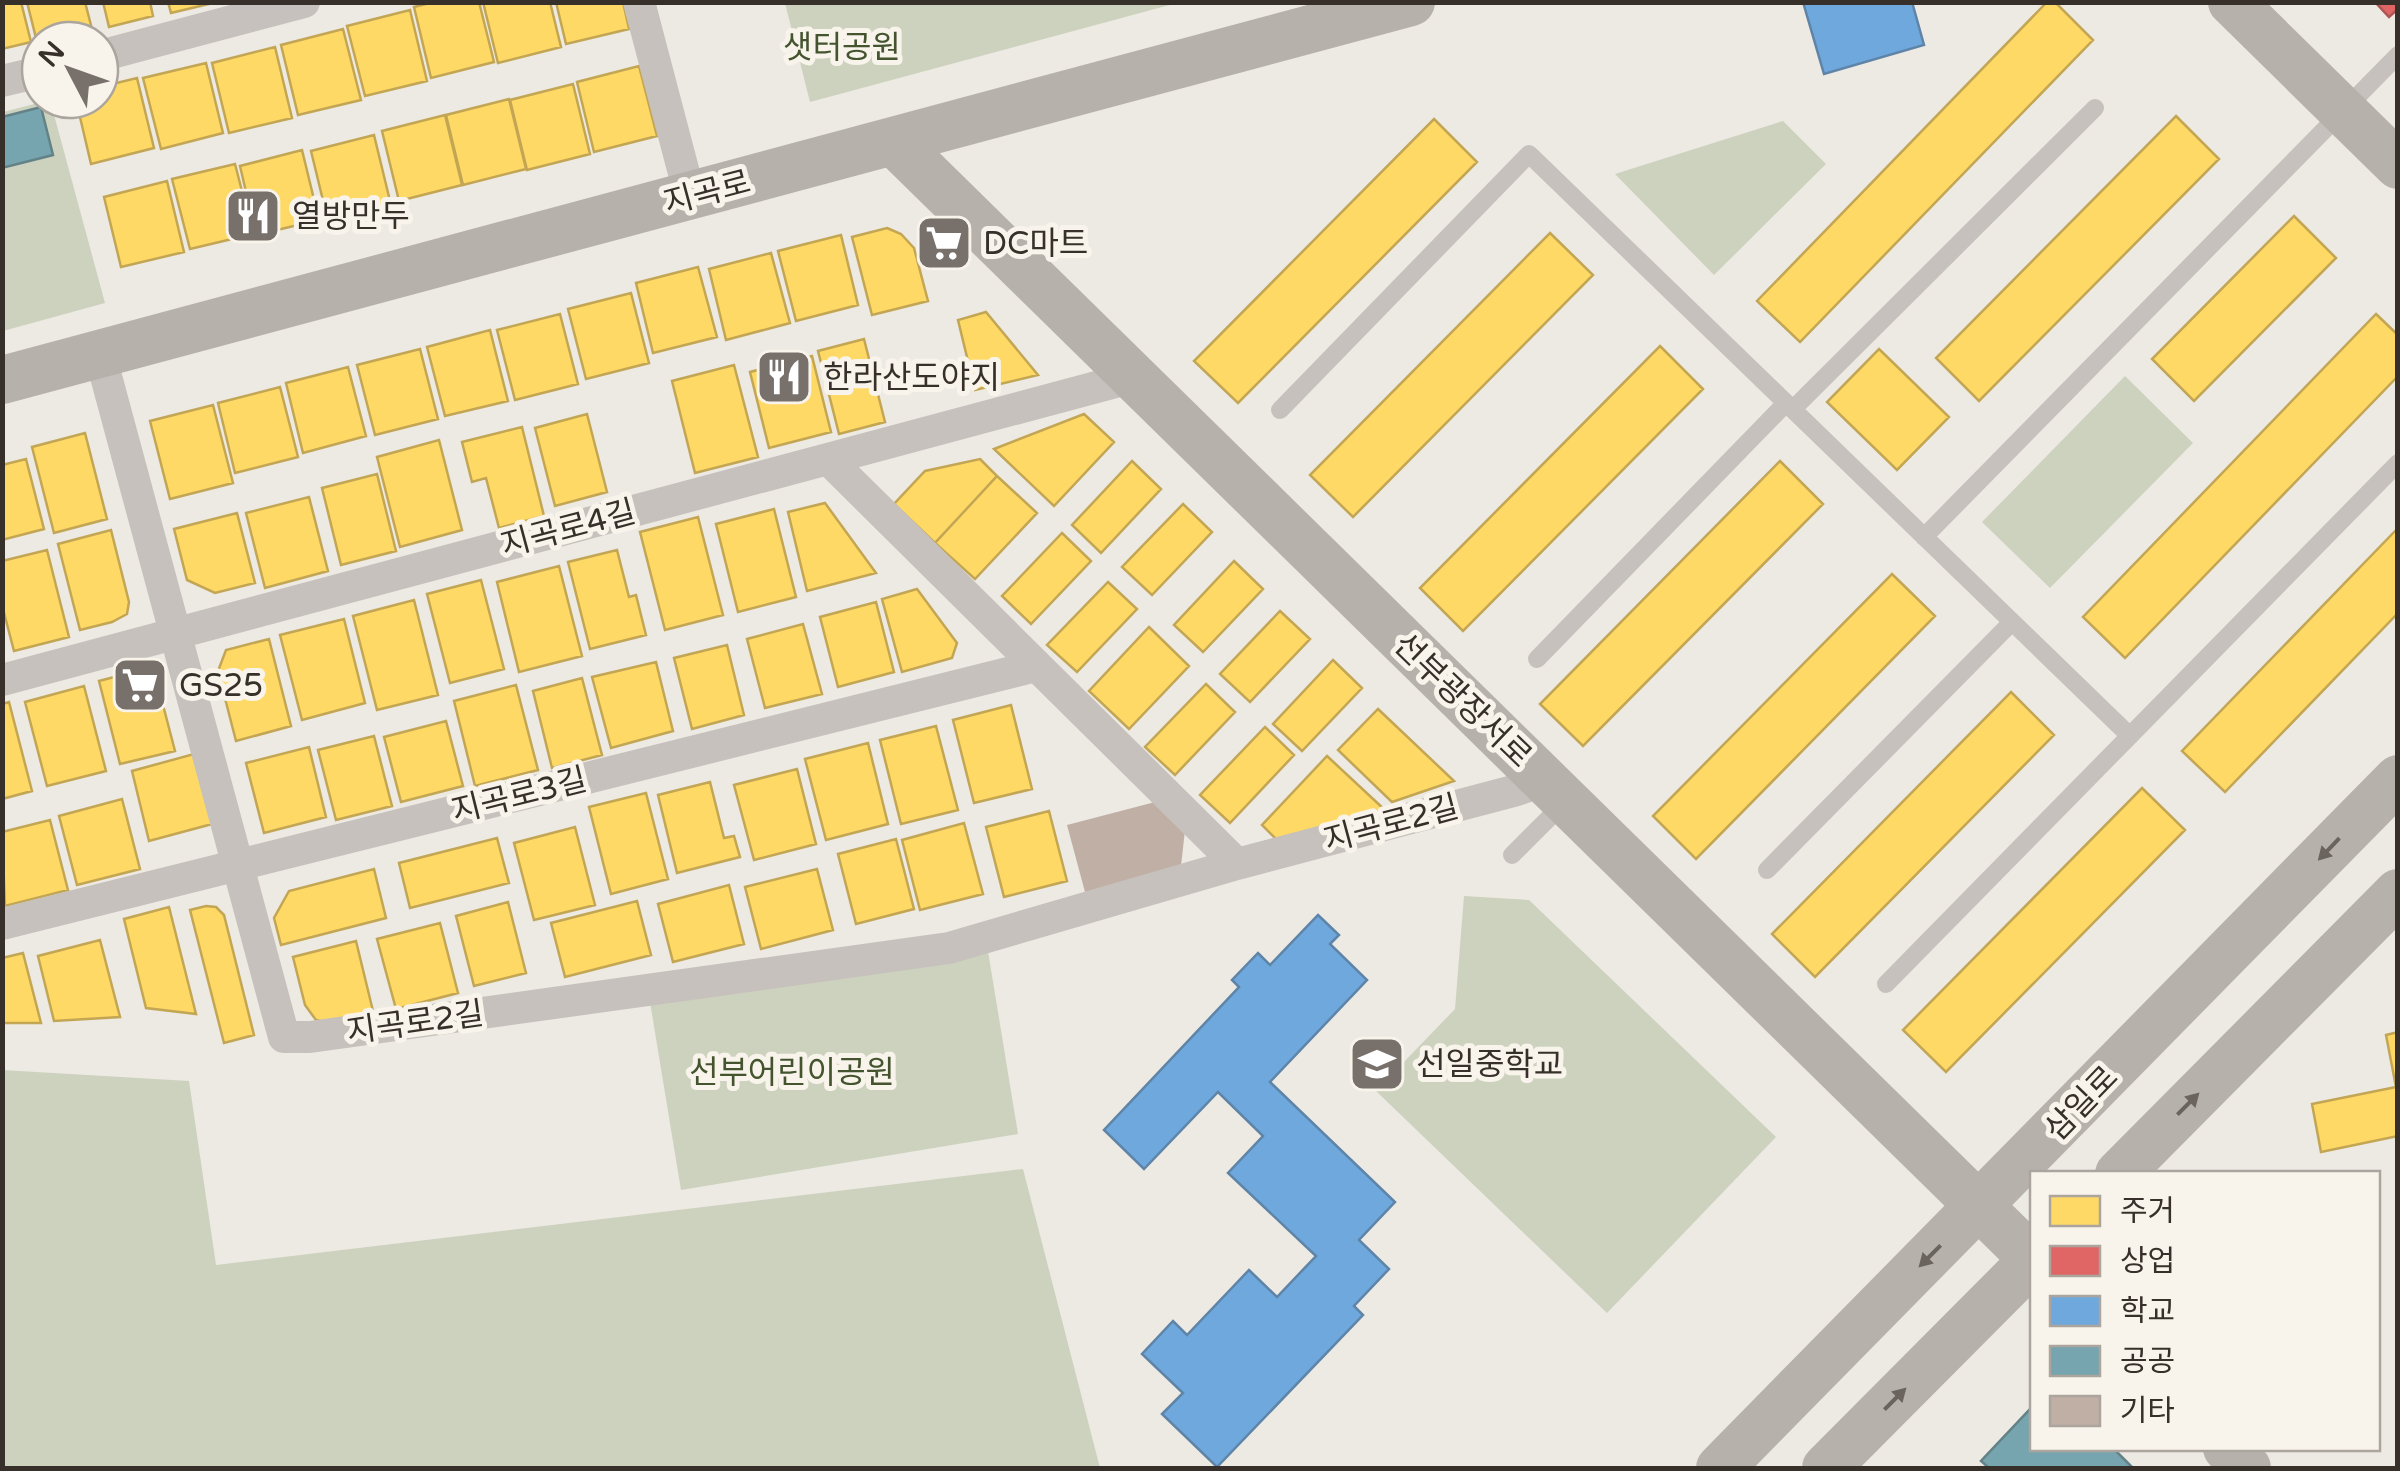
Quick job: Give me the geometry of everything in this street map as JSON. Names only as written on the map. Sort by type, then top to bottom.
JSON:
[{"type":"street","points":[[120,51],[304,2]]},
{"type":"street","points":[[639,2],[690,196]]},
{"type":"street","name":"지곡로","points":[[2,380],[1411,2]]},
{"type":"street","points":[[2232,2],[2398,165]]},
{"type":"street","name":"선부광장서로","points":[[894,142],[2030,1258]]},
{"type":"street","name":"지곡로2길","points":[[100,354],[284,1038],[950,948],[1237,864],[1555,791]]},
{"type":"street","name":"지곡로4길","points":[[2,680],[1134,378]]},
{"type":"street","points":[[828,459],[1237,864]]},
{"type":"street","name":"지곡로3길","points":[[2,924],[1036,666]]},
{"type":"street","name":"삼일로","points":[[1720,1468],[2398,779]]},
{"type":"street","points":[[2122,1171],[2398,893]]},
{"type":"street","points":[[1826,1468],[2030,1262]]},
{"type":"lane","points":[[1924,536],[2398,55]]},
{"type":"lane","points":[[1537,659],[2095,108]]},
{"type":"lane","points":[[1280,410],[1529,154],[2130,736]]},
{"type":"lane","points":[[1886,984],[2398,463]]},
{"type":"lane","points":[[1767,870],[2012,622]]},
{"type":"lane","points":[[1512,855],[1555,791]]},
{"type":"green space","name":"샛터공원","points":[[785,2],[1177,3],[810,102]]},
{"type":"green space","points":[[20,108],[20,120],[55,120],[105,303],[3,331],[3,112]]},
{"type":"green space","points":[[1783,121],[1826,164],[1714,275],[1615,174]]},
{"type":"green space","points":[[2125,376],[2193,443],[2050,588],[1982,522]]},
{"type":"green space","points":[[1464,896],[1529,900],[1776,1137],[1607,1313],[1376,1091],[1455,1009]]},
{"type":"green space","name":"선부어린이공원","points":[[986,939],[1018,1134],[681,1190],[649,996]]},
{"type":"green space","points":[[2,1070],[189,1081],[216,1265],[1023,1169],[1100,1468],[3,1468]]},
{"type":"building: 주거","points":[[2,2],[21,2],[26,20],[20,20],[20,45],[2,49]]},
{"type":"building: 주거","points":[[27,2],[85,2],[90,20],[32,20]]},
{"type":"building: 주거","points":[[103,2],[150,2],[153,16],[120,24],[120,20],[107,20]]},
{"type":"building: 주거","points":[[168,2],[213,2],[213,3],[171,13]]},
{"type":"building: 주거","points":[[434,2],[479,2],[494,62],[431,78],[414,7]]},
{"type":"building: 주거","points":[[483,2],[550,2],[561,47],[498,63]]},
{"type":"building: 주거","points":[[556,2],[623,2],[629,29],[566,44]]},
{"type":"building: 주거","points":[[2047,2],[2055,2],[2093,40],[1800,342],[1757,301]]},
{"type":"building: 주거","points":[[410,10],[427,81],[365,96],[347,26]]},
{"type":"building: 주거","points":[[343,29],[361,100],[298,115],[281,45]]},
{"type":"building: 주거","points":[[275,47],[292,118],[229,133],[212,63]]},
{"type":"building: 주거","points":[[206,63],[223,133],[161,149],[143,78]]},
{"type":"building: 주거","points":[[639,66],[657,136],[594,152],[577,82]]},
{"type":"building: 주거","points":[[137,78],[154,148],[91,164],[81,120],[120,120],[120,82]]},
{"type":"building: 주거","points":[[573,84],[590,154],[527,170],[510,100]]},
{"type":"building: 주거","points":[[509,99],[526,169],[463,185],[446,115]]},
{"type":"building: 주거","points":[[445,115],[462,185],[399,201],[382,131]]},
{"type":"building: 주거","points":[[2176,116],[2219,159],[1979,401],[1936,358]]},
{"type":"building: 주거","points":[[1434,119],[1477,162],[1238,403],[1194,361]]},
{"type":"building: 주거","points":[[374,135],[391,205],[328,221],[311,151]]},
{"type":"building: 주거","points":[[302,150],[319,220],[256,235],[240,166]]},
{"type":"building: 주거","points":[[235,164],[253,234],[190,249],[172,179]]},
{"type":"building: 주거","points":[[167,181],[184,252],[121,267],[104,197]]},
{"type":"building: 주거","points":[[2294,216],[2336,258],[2194,401],[2152,359]]},
{"type":"building: 주거","points":[[887,228],[901,234],[914,248],[928,301],[872,315],[852,237]]},
{"type":"building: 주거","points":[[1550,233],[1593,275],[1353,517],[1310,475]]},
{"type":"building: 주거","points":[[841,235],[858,305],[796,321],[778,251]]},
{"type":"building: 주거","points":[[771,253],[790,323],[726,340],[709,269]]},
{"type":"building: 주거","points":[[698,267],[717,337],[653,353],[636,283]]},
{"type":"building: 주거","points":[[631,293],[649,363],[586,379],[568,309]]},
{"type":"building: 주거","points":[[986,312],[1038,375],[975,390],[958,320]]},
{"type":"building: 주거","points":[[560,314],[578,384],[515,400],[497,330]]},
{"type":"building: 주거","points":[[2376,314],[2398,335],[2398,376],[2125,658],[2083,617]]},
{"type":"building: 주거","points":[[490,330],[508,401],[445,416],[427,347]]},
{"type":"building: 주거","points":[[864,339],[885,422],[839,434],[818,351]]},
{"type":"building: 주거","points":[[1660,346],[1703,389],[1463,631],[1420,588]]},
{"type":"building: 주거","points":[[420,349],[438,419],[375,435],[357,365]]},
{"type":"building: 주거","points":[[1879,349],[1949,417],[1897,470],[1827,402]]},
{"type":"building: 주거","points":[[812,356],[831,432],[769,448],[750,372]]},
{"type":"building: 주거","points":[[734,365],[758,457],[695,473],[672,381]]},
{"type":"building: 주거","points":[[348,367],[366,436],[303,453],[286,383]]},
{"type":"building: 주거","points":[[280,387],[298,457],[235,473],[218,403]]},
{"type":"building: 주거","points":[[213,405],[233,483],[170,499],[150,421]]},
{"type":"building: 주거","points":[[587,414],[607,492],[555,506],[535,428]]},
{"type":"building: 주거","points":[[1084,414],[1114,442],[1054,506],[994,449]]},
{"type":"building: 주거","points":[[522,427],[544,516],[499,528],[486,478],[472,482],[462,442]]},
{"type":"building: 주거","points":[[85,433],[107,519],[54,533],[32,447]]},
{"type":"building: 주거","points":[[439,440],[462,530],[400,547],[377,457]]},
{"type":"building: 주거","points":[[26,459],[44,529],[2,540],[2,465]]},
{"type":"building: 주거","points":[[980,459],[997,476],[935,543],[894,504],[925,471]]},
{"type":"building: 주거","points":[[1132,461],[1161,489],[1101,553],[1072,525]]},
{"type":"building: 주거","points":[[1780,461],[1823,504],[1583,746],[1540,704]]},
{"type":"building: 주거","points":[[377,474],[396,551],[341,565],[322,488]]},
{"type":"building: 주거","points":[[997,476],[1037,513],[975,579],[935,543]]},
{"type":"building: 주거","points":[[309,497],[328,571],[265,588],[246,513]]},
{"type":"building: 주거","points":[[825,503],[876,573],[807,591],[788,512]]},
{"type":"building: 주거","points":[[1183,504],[1212,532],[1152,595],[1122,567]]},
{"type":"building: 주거","points":[[774,509],[796,597],[738,612],[716,524]]},
{"type":"building: 주거","points":[[237,513],[255,583],[215,593],[187,580],[174,529]]},
{"type":"building: 주거","points":[[698,517],[723,615],[665,630],[640,532]]},
{"type":"building: 주거","points":[[2398,528],[2398,613],[2225,792],[2182,751]]},
{"type":"building: 주거","points":[[111,530],[129,602],[127,614],[80,630],[58,544]]},
{"type":"building: 주거","points":[[1062,533],[1091,561],[1031,624],[1002,596]]},
{"type":"building: 주거","points":[[47,550],[69,637],[14,651],[2,605],[2,561]]},
{"type":"building: 주거","points":[[617,550],[629,597],[636,595],[646,635],[590,649],[568,562]]},
{"type":"building: 주거","points":[[1234,561],[1263,589],[1203,652],[1174,625]]},
{"type":"building: 주거","points":[[559,566],[582,656],[519,672],[497,582]]},
{"type":"building: 주거","points":[[1892,574],[1935,616],[1696,859],[1653,816]]},
{"type":"building: 주거","points":[[481,580],[504,669],[450,683],[427,594]]},
{"type":"building: 주거","points":[[1108,582],[1137,609],[1077,672],[1047,645]]},
{"type":"building: 주거","points":[[917,589],[957,643],[952,658],[902,672],[882,599]]},
{"type":"building: 주거","points":[[414,600],[438,695],[377,710],[353,616]]},
{"type":"building: 주거","points":[[876,602],[894,672],[838,687],[820,617]]},
{"type":"building: 주거","points":[[1280,611],[1310,639],[1250,702],[1220,674]]},
{"type":"building: 주거","points":[[344,619],[365,703],[302,720],[280,635]]},
{"type":"building: 주거","points":[[803,624],[822,694],[765,708],[747,639]]},
{"type":"building: 주거","points":[[1149,627],[1189,666],[1129,729],[1089,691]]},
{"type":"building: 주거","points":[[269,639],[291,726],[236,741],[218,671],[226,650]]},
{"type":"building: 주거","points":[[727,645],[744,715],[692,729],[674,658]]},
{"type":"building: 주거","points":[[1333,660],[1362,688],[1302,751],[1273,724]]},
{"type":"building: 주거","points":[[656,662],[673,731],[611,748],[592,677]]},
{"type":"building: 주거","points":[[137,671],[157,682],[175,751],[120,764],[99,681]]},
{"type":"building: 주거","points":[[582,678],[602,755],[552,768],[533,691]]},
{"type":"building: 주거","points":[[1206,684],[1235,712],[1175,775],[1145,747]]},
{"type":"building: 주거","points":[[516,685],[538,770],[475,786],[454,701]]},
{"type":"building: 주거","points":[[84,686],[106,771],[47,786],[25,702]]},
{"type":"building: 주거","points":[[2011,692],[2054,735],[1815,977],[1772,934]]},
{"type":"building: 주거","points":[[9,702],[32,791],[2,799],[2,704]]},
{"type":"building: 주거","points":[[1011,705],[1032,789],[974,803],[953,720]]},
{"type":"building: 주거","points":[[1378,709],[1454,781],[1392,802],[1338,750]]},
{"type":"building: 주거","points":[[446,721],[463,786],[401,802],[384,737]]},
{"type":"building: 주거","points":[[936,726],[958,810],[901,824],[880,740]]},
{"type":"building: 주거","points":[[1265,727],[1294,755],[1230,823],[1200,795]]},
{"type":"building: 주거","points":[[374,736],[392,806],[336,820],[318,750]]},
{"type":"building: 주거","points":[[868,743],[888,824],[826,840],[805,759]]},
{"type":"building: 주거","points":[[309,747],[326,817],[264,833],[246,763]]},
{"type":"building: 주거","points":[[194,754],[212,824],[149,841],[132,771]]},
{"type":"building: 주거","points":[[1327,756],[1386,811],[1280,843],[1262,825]]},
{"type":"building: 주거","points":[[797,769],[816,844],[754,860],[734,785]]},
{"type":"building: 주거","points":[[710,782],[724,838],[734,836],[740,857],[677,873],[658,795]]},
{"type":"building: 주거","points":[[2142,788],[2185,830],[1946,1072],[1903,1030]]},
{"type":"building: 주거","points":[[646,793],[668,879],[611,894],[589,807]]},
{"type":"building: 주거","points":[[122,799],[140,869],[77,885],[59,816]]},
{"type":"building: 주거","points":[[1049,811],[1067,881],[1004,897],[986,827]]},
{"type":"building: 주거","points":[[50,820],[68,890],[5,906],[2,832]]},
{"type":"building: 주거","points":[[964,823],[983,894],[920,910],[902,840]]},
{"type":"building: 주거","points":[[575,827],[595,905],[534,920],[514,843]]},
{"type":"building: 주거","points":[[497,838],[509,883],[410,908],[399,863]]},
{"type":"building: 주거","points":[[896,839],[914,909],[856,924],[838,854]]},
{"type":"building: 주거","points":[[374,869],[386,918],[281,945],[274,918],[289,891]]},
{"type":"building: 주거","points":[[817,869],[833,930],[761,949],[745,887]]},
{"type":"building: 주거","points":[[729,885],[744,944],[673,962],[658,904]]},
{"type":"building: 주거","points":[[637,901],[651,955],[565,977],[551,923]]},
{"type":"building: 주거","points":[[508,902],[526,973],[474,986],[456,916]]},
{"type":"building: 주거","points":[[169,907],[196,1014],[146,1008],[124,919]]},
{"type":"building: 주거","points":[[216,907],[224,915],[254,1035],[224,1043],[190,910]]},
{"type":"building: 주거","points":[[440,923],[458,993],[396,1009],[377,939]]},
{"type":"building: 주거","points":[[100,940],[120,1017],[54,1021],[38,956]]},
{"type":"building: 주거","points":[[356,941],[373,1011],[328,1023],[316,1020],[305,1005],[293,957]]},
{"type":"building: 주거","points":[[23,953],[41,1023],[2,1023],[2,958]]},
{"type":"building: 주거","points":[[2398,1032],[2398,1136],[2321,1152],[2312,1104],[2396,1087],[2386,1035]]},
{"type":"building: 상업","points":[[2375,2],[2398,2],[2398,9],[2389,17]]},
{"type":"building: 학교","points":[[1803,2],[1912,2],[1924,45],[1824,74]]},
{"type":"building: 학교","points":[[1318,915],[1339,935],[1330,944],[1367,980],[1270,1082],[1395,1202],[1359,1240],[1389,1269],[1354,1306],[1363,1315],[1217,1467],[1162,1414],[1183,1393],[1142,1354],[1173,1321],[1187,1335],[1249,1270],[1277,1297],[1316,1256],[1228,1173],[1263,1136],[1218,1092],[1144,1169],[1104,1130],[1239,987],[1232,980],[1258,953],[1270,965]]},
{"type":"building: 공공","points":[[20,112],[20,120],[44,120],[53,155],[2,168],[2,117]]},
{"type":"building: 공공","points":[[2030,1409],[2030,1451],[2116,1451],[2133,1468],[1989,1468],[1981,1461]]},
{"type":"building: 기타","points":[[1159,801],[1185,830],[1181,866],[1085,892],[1067,825]]},
{"type":"place","name":"열방만두","points":[[253,216]]},
{"type":"place","name":"DC마트","points":[[944,243]]},
{"type":"place","name":"한라산도야지","points":[[784,377]]},
{"type":"place","name":"GS25","points":[[140,685]]},
{"type":"place","name":"선일중학교","points":[[1377,1064]]}]
